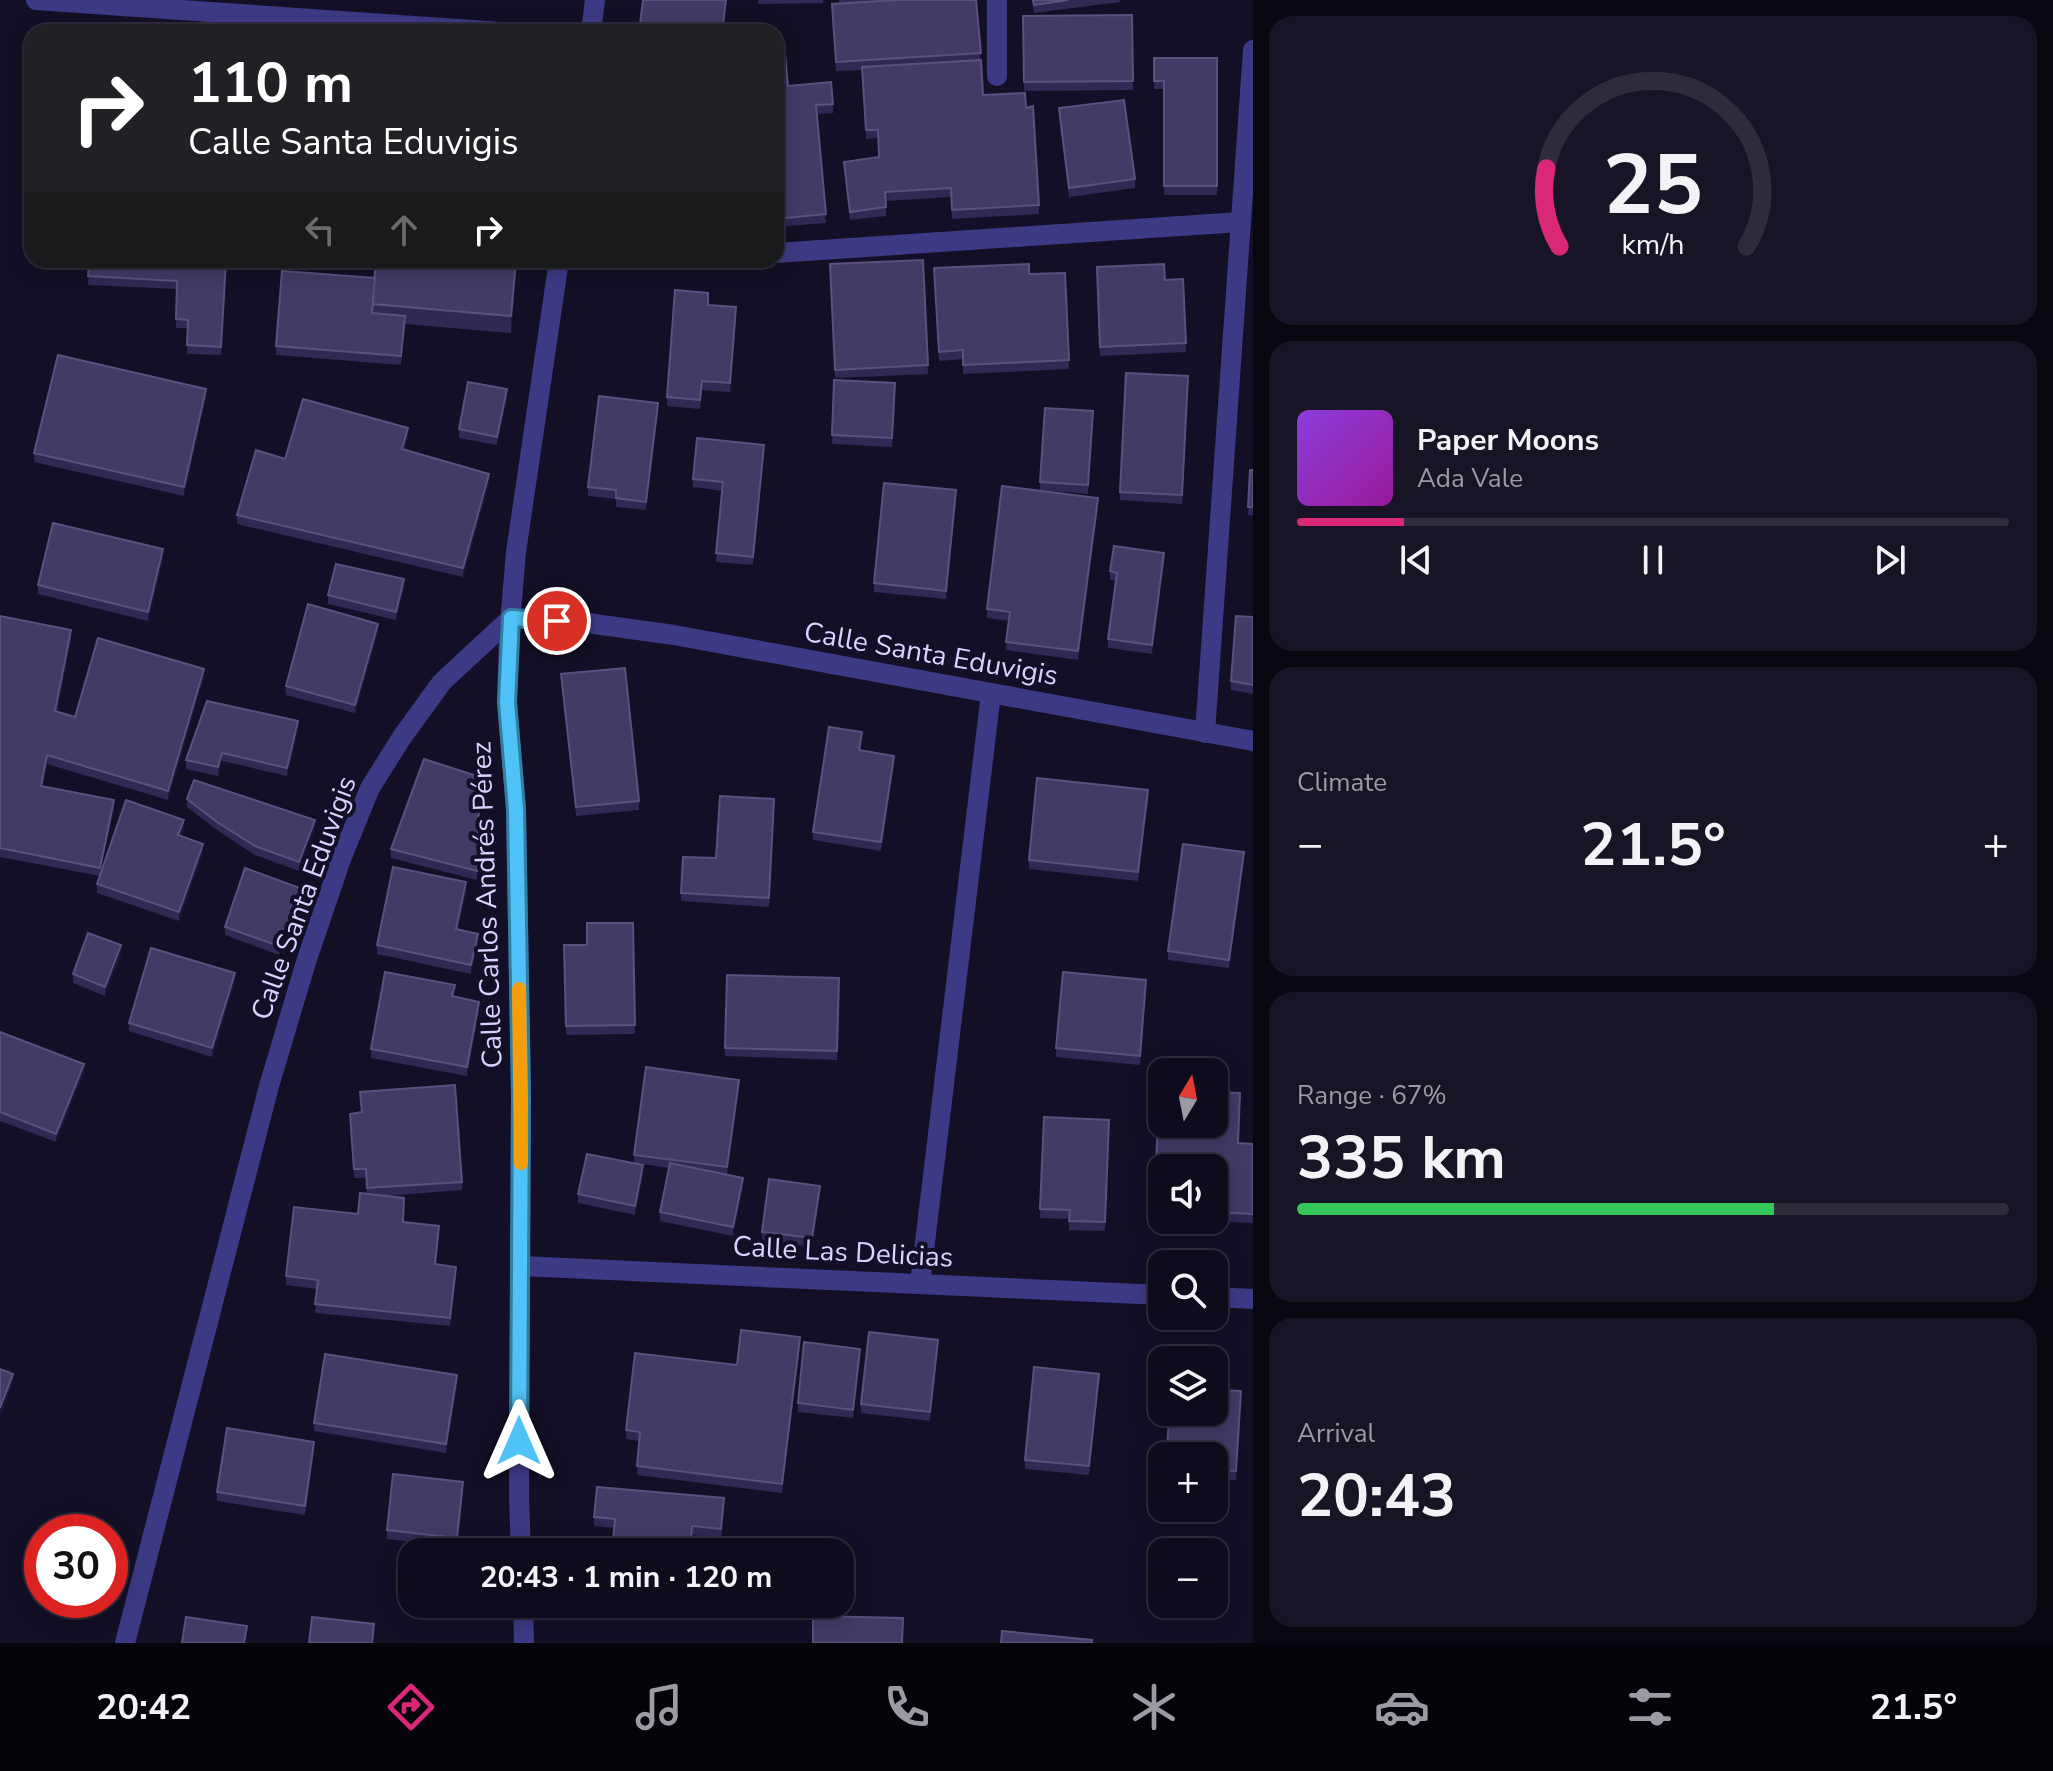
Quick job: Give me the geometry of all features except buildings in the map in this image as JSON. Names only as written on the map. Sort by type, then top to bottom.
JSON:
[{"type":"street","points":[[36,0],[385,24]]},
{"type":"street","points":[[592,24],[595,0]]},
{"type":"street","points":[[997,0],[997,76]]},
{"type":"street","points":[[1205,733],[1245,270],[1240,222],[1253,50]]},
{"type":"street","points":[[784,252],[1240,222]]},
{"type":"street","name":"Calle Carlos Andrés Pérez","points":[[521,1538],[521,1096],[516,825],[507,702],[516,552],[558,268]]},
{"type":"street","name":"Calle Santa Eduvigis","points":[[125,1643],[269,1086],[341,859],[370,788],[402,737],[442,682],[511,618],[580,622],[674,635],[1253,741]]},
{"type":"street","points":[[920,1284],[991,693]]},
{"type":"street","name":"Calle Las Delicias","points":[[521,1266],[1148,1294]]},
{"type":"street","points":[[1228,1298],[1253,1299]]},
{"type":"street","points":[[523,1618],[524,1643]]},
{"type":"slow traffic","points":[[519,989],[521,1163]]},
{"type":"route","points":[[519,1441],[521,1096],[516,809],[507,702],[509,636],[511,618],[557,621]]}]
